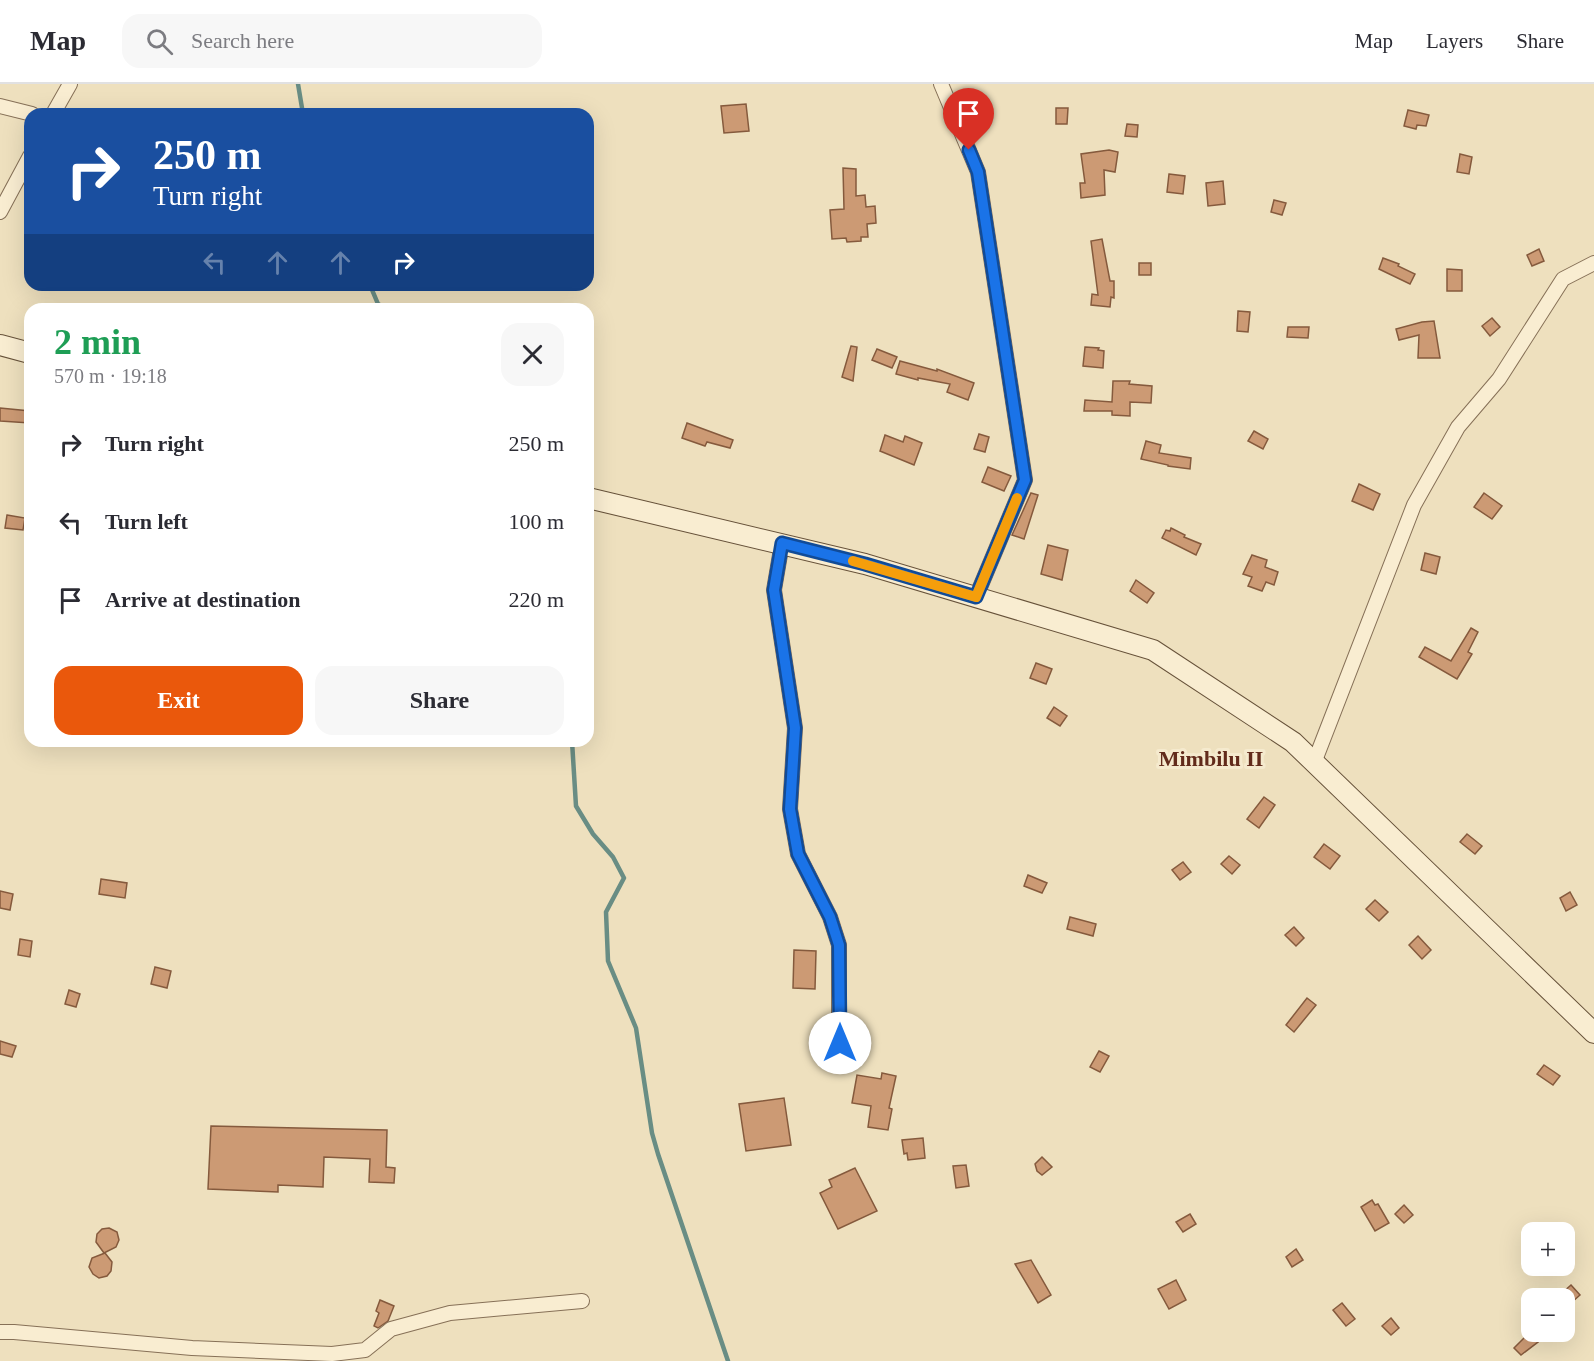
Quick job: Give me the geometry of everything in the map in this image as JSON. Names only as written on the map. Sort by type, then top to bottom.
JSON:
[{"type":"main road","points":[[0,345],[24,351]]},
{"type":"main road","points":[[594,499],[865,564],[1154,650],[1293,742],[1594,1034]]},
{"type":"street","points":[[56,108],[70,84]]},
{"type":"street","points":[[941,84],[978,172],[1025,480],[976,597]]},
{"type":"street","points":[[0,106],[24,112]]},
{"type":"street","points":[[0,212],[24,167]]},
{"type":"street","points":[[1314,763],[1414,505],[1458,427],[1499,379],[1563,279],[1594,263]]},
{"type":"street","points":[[782,543],[774,590],[795,728],[790,809],[798,854],[830,917],[839,945],[840,1043]]},
{"type":"street","points":[[0,1332],[192,1348],[332,1354],[365,1350],[391,1329],[450,1312],[582,1301]]},
{"type":"building","points":[[746,104],[749,131],[724,133],[721,106]]},
{"type":"building","points":[[1056,108],[1068,108],[1067,124],[1056,124]]},
{"type":"building","points":[[1408,110],[1429,115],[1426,126],[1417,125],[1416,129],[1404,126]]},
{"type":"building","points":[[1127,124],[1138,125],[1137,137],[1125,136]]},
{"type":"building","points":[[1109,150],[1118,152],[1115,172],[1104,170],[1105,195],[1081,198],[1080,183],[1085,183],[1081,154]]},
{"type":"building","points":[[1460,154],[1472,157],[1469,174],[1457,172]]},
{"type":"building","points":[[843,168],[856,169],[856,196],[865,195],[866,207],[875,206],[876,223],[867,224],[868,237],[861,237],[861,241],[847,242],[846,238],[832,239],[830,210],[844,209]]},
{"type":"building","points":[[1169,174],[1185,176],[1183,194],[1167,192]]},
{"type":"building","points":[[1223,181],[1225,204],[1208,206],[1206,183]]},
{"type":"building","points":[[1274,200],[1286,203],[1282,215],[1271,212]]},
{"type":"building","points":[[1102,239],[1110,281],[1114,281],[1114,298],[1111,297],[1110,307],[1091,305],[1092,294],[1098,295],[1091,241]]},
{"type":"building","points":[[1539,249],[1544,261],[1532,266],[1527,255]]},
{"type":"building","points":[[1383,258],[1415,274],[1410,284],[1379,269]]},
{"type":"building","points":[[1139,263],[1151,263],[1151,275],[1139,275]]},
{"type":"building","points":[[1447,269],[1462,270],[1462,291],[1447,291]]},
{"type":"building","points":[[1238,311],[1250,312],[1248,332],[1237,331]]},
{"type":"building","points":[[1492,318],[1500,327],[1490,336],[1482,326]]},
{"type":"building","points":[[1434,321],[1440,358],[1418,358],[1419,335],[1399,340],[1396,329]]},
{"type":"building","points":[[1288,327],[1309,327],[1308,338],[1287,337]]},
{"type":"building","points":[[851,346],[857,347],[853,381],[842,377]]},
{"type":"building","points":[[1085,347],[1099,348],[1098,350],[1104,351],[1103,368],[1083,366]]},
{"type":"building","points":[[877,349],[897,357],[892,368],[872,360]]},
{"type":"building","points":[[900,361],[937,371],[937,369],[974,383],[968,400],[947,392],[950,384],[918,378],[918,380],[896,374]]},
{"type":"building","points":[[1113,381],[1130,381],[1129,384],[1152,386],[1151,403],[1130,402],[1130,416],[1112,415],[1112,411],[1084,411],[1085,400],[1112,402]]},
{"type":"building","points":[[0,408],[24,410],[24,423],[0,421]]},
{"type":"building","points":[[687,423],[733,440],[730,448],[707,442],[705,446],[682,438]]},
{"type":"building","points":[[1254,431],[1268,439],[1263,449],[1248,441]]},
{"type":"building","points":[[979,434],[989,437],[985,452],[974,449]]},
{"type":"building","points":[[885,435],[903,442],[905,436],[922,443],[914,465],[880,451]]},
{"type":"building","points":[[1146,441],[1161,445],[1159,453],[1191,458],[1190,469],[1141,459]]},
{"type":"building","points":[[988,467],[1011,476],[1004,491],[982,482]]},
{"type":"building","points":[[1359,484],[1380,494],[1373,510],[1352,501]]},
{"type":"building","points":[[1031,493],[1038,495],[1024,539],[1012,535]]},
{"type":"building","points":[[1484,493],[1502,506],[1492,519],[1474,507]]},
{"type":"building","points":[[7,515],[24,518],[23,530],[5,528]]},
{"type":"building","points":[[1171,528],[1185,535],[1184,537],[1201,544],[1196,555],[1162,538],[1166,530],[1170,531]]},
{"type":"building","points":[[1048,545],[1068,550],[1062,580],[1041,574]]},
{"type":"building","points":[[1425,553],[1440,557],[1436,574],[1421,570]]},
{"type":"building","points":[[1252,555],[1267,560],[1265,567],[1278,572],[1274,585],[1266,582],[1262,591],[1248,586],[1252,577],[1243,574]]},
{"type":"building","points":[[1136,580],[1154,593],[1147,603],[1130,591]]},
{"type":"building","points":[[1471,628],[1478,632],[1468,652],[1472,654],[1457,679],[1419,657],[1425,647],[1451,661]]},
{"type":"building","points":[[1036,663],[1052,669],[1046,684],[1030,678]]},
{"type":"building","points":[[1054,707],[1067,716],[1060,726],[1047,718]]},
{"type":"building","points":[[1264,797],[1275,805],[1259,828],[1247,819]]},
{"type":"building","points":[[1467,834],[1482,846],[1475,854],[1460,842]]},
{"type":"building","points":[[1324,844],[1340,856],[1330,869],[1314,857]]},
{"type":"building","points":[[1229,856],[1240,865],[1232,874],[1221,864]]},
{"type":"building","points":[[1183,862],[1191,872],[1180,880],[1172,870]]},
{"type":"building","points":[[1028,875],[1047,883],[1042,893],[1024,886]]},
{"type":"building","points":[[101,879],[127,883],[125,898],[99,894]]},
{"type":"building","points":[[0,891],[13,894],[10,910],[0,908]]},
{"type":"building","points":[[1570,892],[1577,905],[1566,911],[1560,898]]},
{"type":"building","points":[[1375,900],[1388,912],[1379,921],[1366,909]]},
{"type":"building","points":[[1070,917],[1096,924],[1093,936],[1067,929]]},
{"type":"building","points":[[1294,927],[1304,938],[1296,946],[1285,935]]},
{"type":"building","points":[[1418,936],[1431,950],[1422,959],[1409,945]]},
{"type":"building","points":[[20,939],[32,941],[30,957],[18,955]]},
{"type":"building","points":[[794,950],[816,951],[815,989],[793,988]]},
{"type":"building","points":[[155,967],[171,971],[167,988],[151,984]]},
{"type":"building","points":[[69,990],[80,994],[76,1007],[65,1004]]},
{"type":"building","points":[[1307,998],[1316,1005],[1294,1032],[1286,1025]]},
{"type":"building","points":[[0,1041],[16,1046],[12,1057],[0,1054]]},
{"type":"building","points":[[1099,1051],[1109,1056],[1100,1072],[1090,1067]]},
{"type":"building","points":[[840,1053],[855,1054],[853,1069],[839,1067]]},
{"type":"building","points":[[1544,1065],[1560,1076],[1553,1085],[1537,1074]]},
{"type":"building","points":[[882,1073],[896,1076],[889,1108],[892,1109],[888,1130],[868,1127],[871,1106],[852,1103],[857,1075],[881,1079]]},
{"type":"building","points":[[784,1098],[791,1145],[746,1151],[739,1104]]},
{"type":"building","points":[[211,1126],[387,1130],[386,1167],[395,1168],[394,1183],[369,1182],[370,1159],[324,1157],[323,1187],[278,1185],[278,1192],[208,1189]]},
{"type":"building","points":[[923,1138],[925,1158],[908,1160],[907,1153],[904,1154],[902,1140]]},
{"type":"building","points":[[1042,1157],[1052,1167],[1042,1175],[1037,1171],[1035,1164]]},
{"type":"building","points":[[966,1165],[969,1186],[956,1188],[953,1166]]},
{"type":"building","points":[[855,1168],[877,1211],[838,1229],[820,1193],[832,1187],[829,1180]]},
{"type":"building","points":[[1372,1200],[1375,1205],[1378,1204],[1389,1223],[1375,1231],[1361,1207]]},
{"type":"building","points":[[1404,1205],[1413,1215],[1404,1223],[1395,1214]]},
{"type":"building","points":[[1190,1214],[1196,1224],[1183,1232],[1176,1222]]},
{"type":"building","points":[[109,1228],[117,1232],[119,1240],[116,1247],[104,1253],[96,1242],[97,1234],[102,1229]]},
{"type":"building","points":[[1296,1249],[1303,1260],[1292,1267],[1286,1257]]},
{"type":"building","points":[[105,1253],[112,1262],[111,1271],[107,1276],[99,1278],[89,1267],[92,1258]]},
{"type":"building","points":[[1031,1260],[1051,1295],[1038,1303],[1015,1264]]},
{"type":"building","points":[[1176,1280],[1186,1300],[1169,1309],[1158,1289]]},
{"type":"building","points":[[1575,1289],[1580,1295],[1575,1299]]},
{"type":"building","points":[[380,1300],[394,1306],[388,1321],[378,1328],[374,1326],[379,1313],[376,1311]]},
{"type":"building","points":[[1342,1303],[1355,1319],[1346,1326],[1333,1310]]},
{"type":"building","points":[[1391,1318],[1399,1328],[1391,1335],[1382,1326]]},
{"type":"building","points":[[1521,1341],[1538,1342],[1521,1355],[1514,1348]]},
{"type":"waterway","points":[[298,84],[302,108]]},
{"type":"waterway","points":[[373,291],[378,303]]},
{"type":"waterway","points":[[572,747],[576,806],[593,834],[613,857],[624,878],[606,912],[608,961],[636,1028],[652,1133],[728,1361]]},
{"type":"slow traffic","points":[[853,561],[976,597],[1017,498]]},
{"type":"district","name":"Mimbilu II","points":[[1211,758]]},
{"type":"route","points":[[840,1043],[839,945],[830,917],[798,854],[790,809],[795,728],[774,590],[782,543],[865,564],[976,597],[1025,480],[978,172],[969,150]]}]
